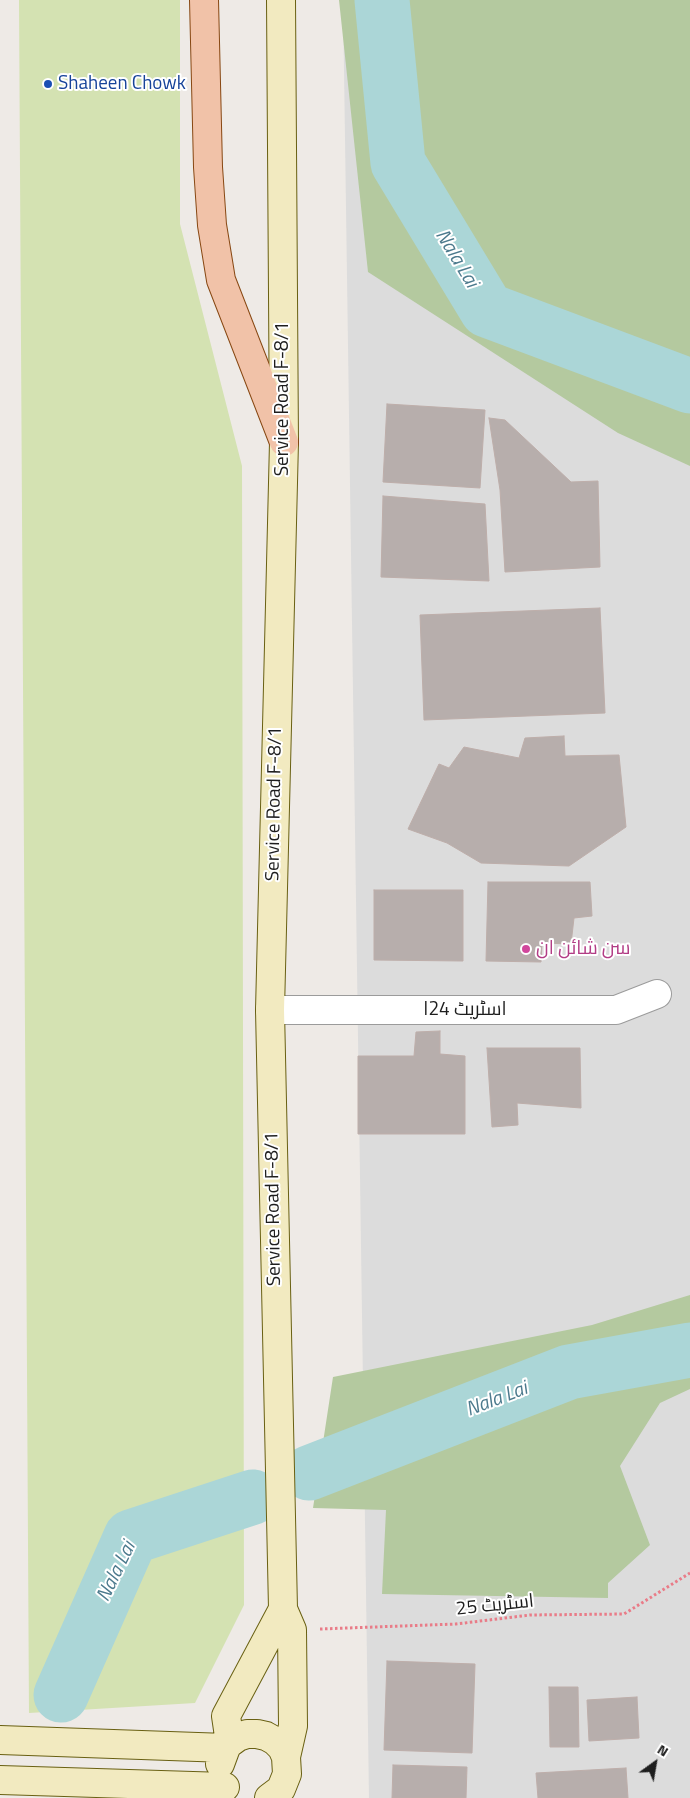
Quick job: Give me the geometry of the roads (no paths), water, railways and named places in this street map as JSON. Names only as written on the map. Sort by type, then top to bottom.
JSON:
[{"type":"main road","points":[[204,0],[208,167],[212,225],[221,280],[284,442]]},
{"type":"street","name":"Service Road F-8/1","points":[[277,1795],[287,1774],[286,1757],[293,1726],[287,1619],[270,1010],[284,442],[281,0]]},
{"type":"street","name":"اسٹریٹ 24ا","points":[[270,1010],[616,1010],[657,994]]},
{"type":"street","name":"Service Road F-8/1","points":[[228,1746],[226,1716],[287,1619]]},
{"type":"street","points":[[230,1794],[220,1774],[220,1760],[228,1746],[238,1737],[247,1734],[266,1736],[282,1748],[286,1757]]},
{"type":"street","points":[[0,1740],[228,1746]]},
{"type":"street","points":[[0,1780],[230,1794]]},
{"type":"waterway","name":"Nala Lai","points":[[382,0],[398,163],[487,310],[690,386]]},
{"type":"waterway","name":"Nala Lai","points":[[309,1473],[569,1372],[690,1350]]},
{"type":"waterway","name":"Nala Lai","points":[[61,1695],[131,1537],[253,1497]]},
{"type":"place","name":"Shaheen Chowk","points":[[48,84]]},
{"type":"place","name":"سن شائن ان","points":[[526,949]]}]
